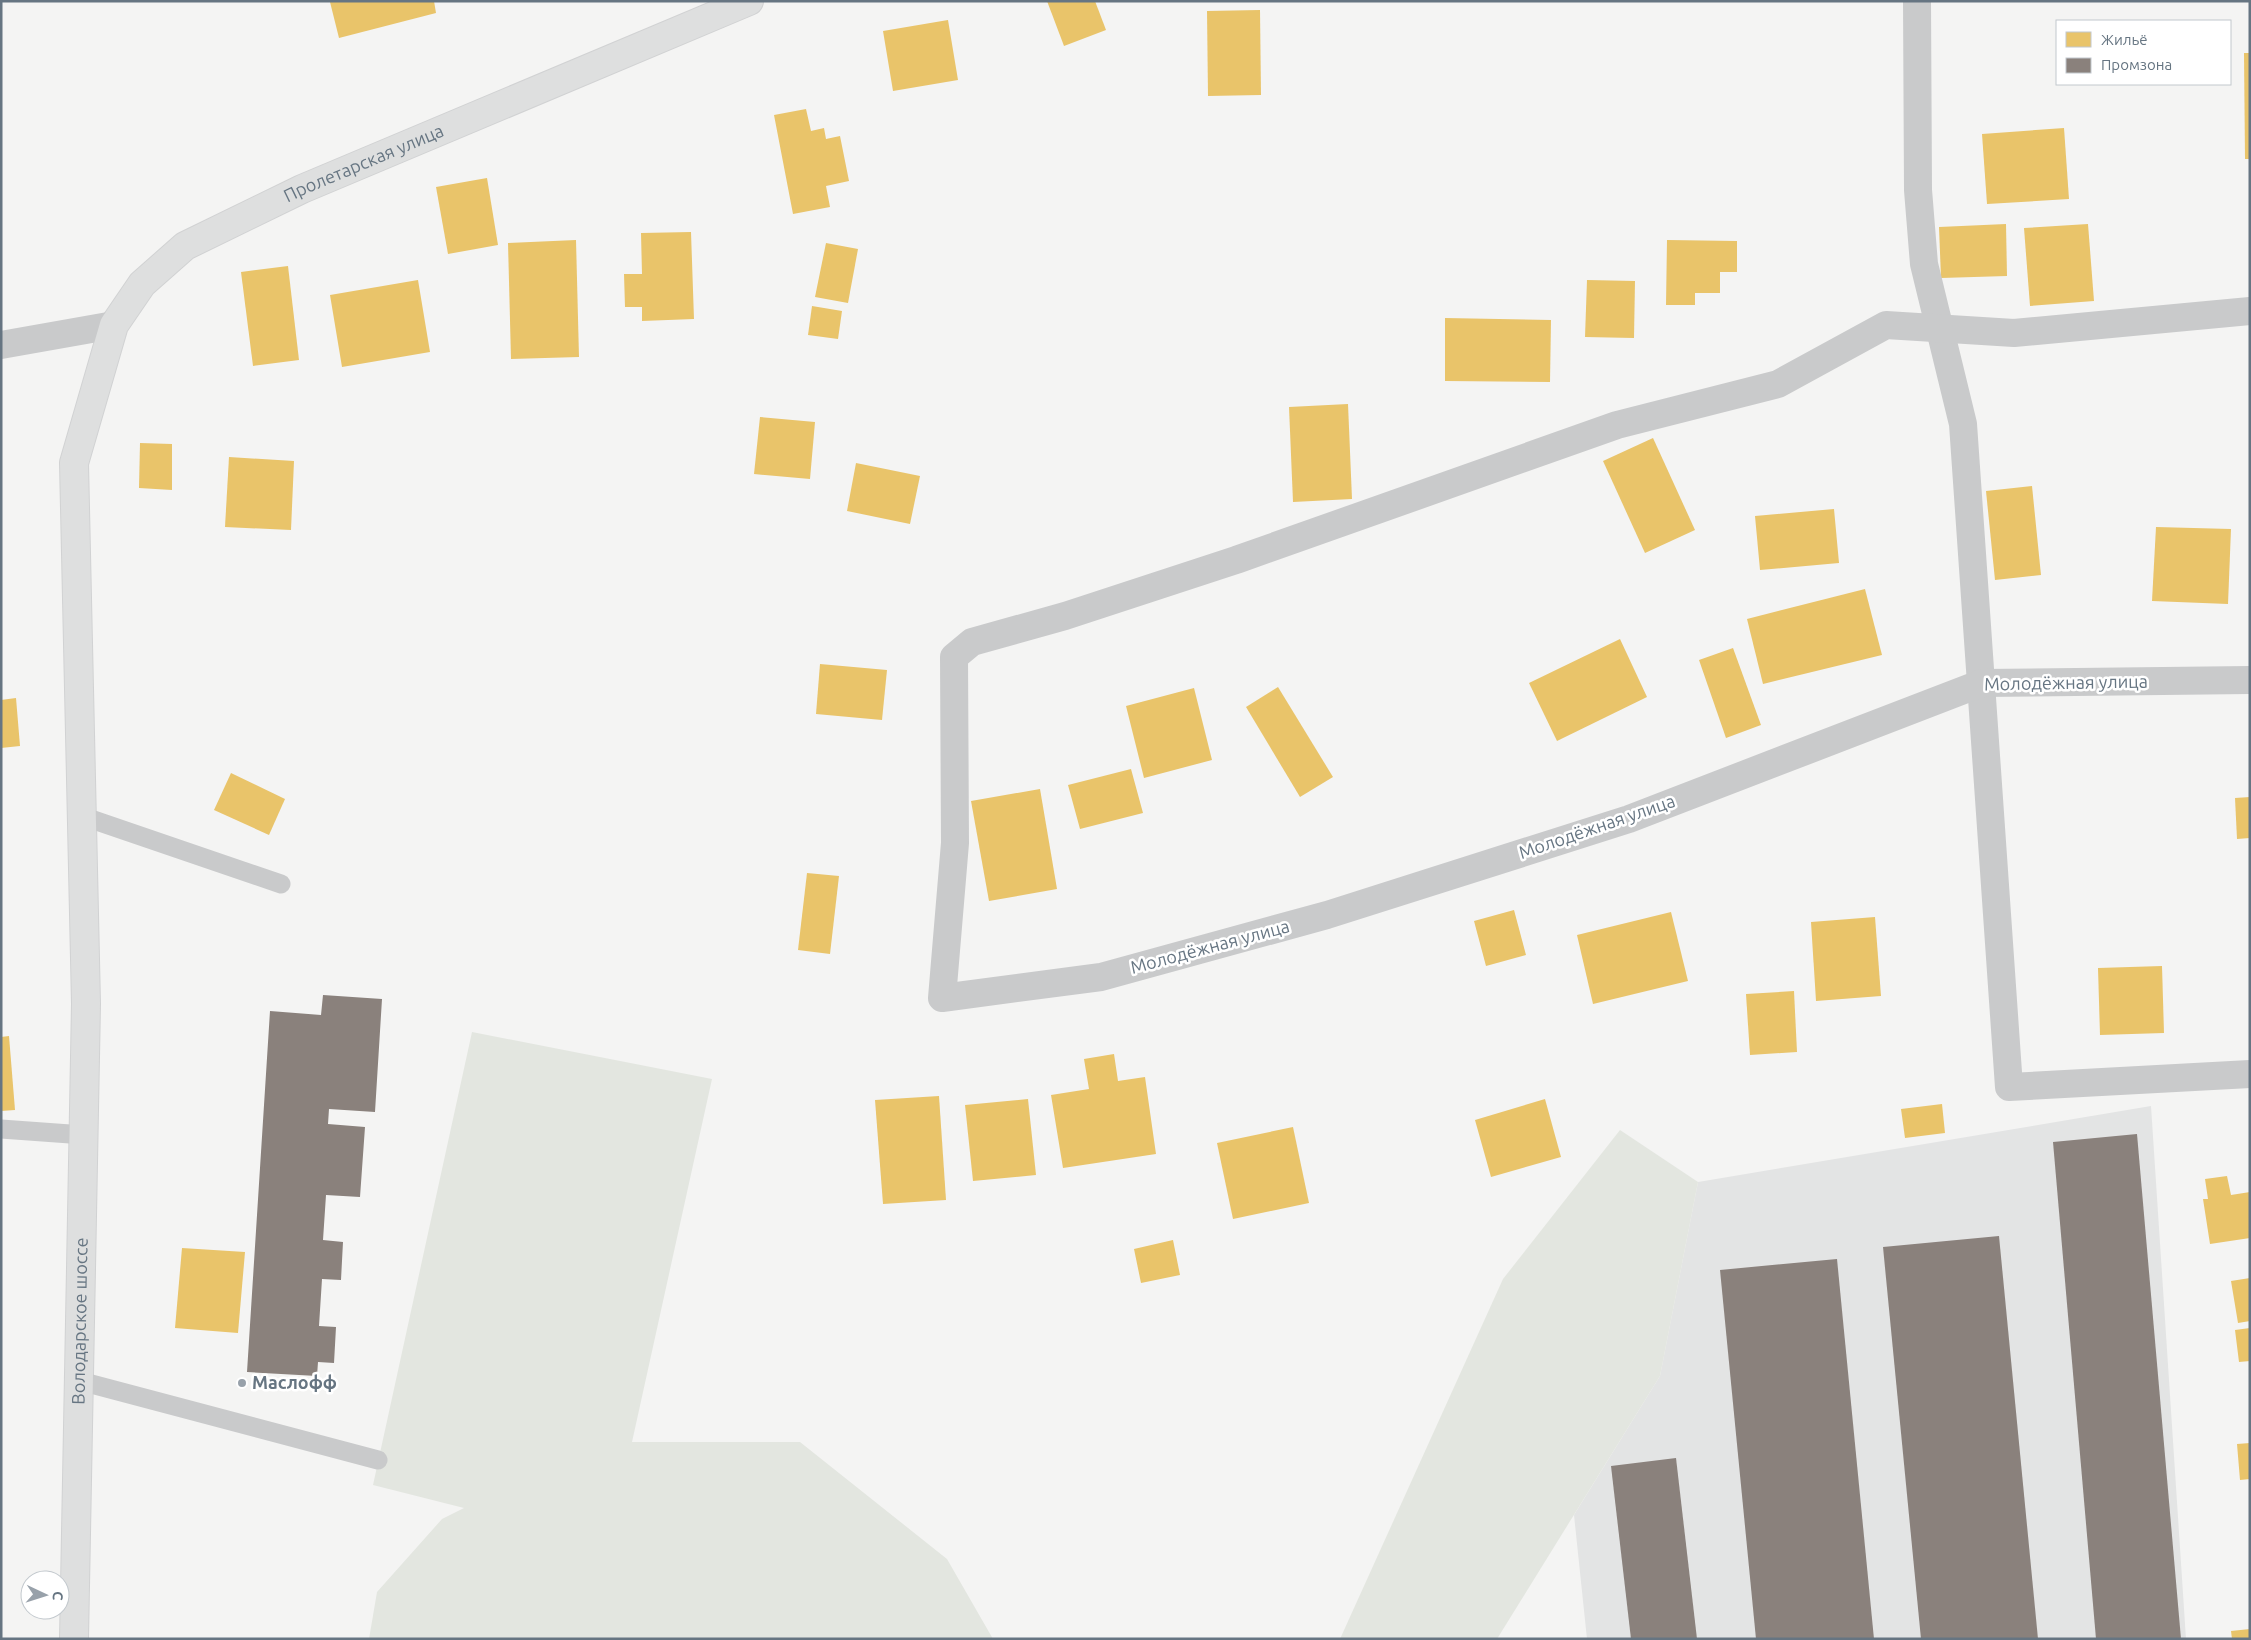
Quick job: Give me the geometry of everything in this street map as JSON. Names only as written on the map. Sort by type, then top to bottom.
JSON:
[{"type":"main road","name":"Пролетарская улица","points":[[82,816],[74,463],[114,325],[142,284],[184,246],[302,189],[749,1]]},
{"type":"main road","name":"Володарское шоссе","points":[[74,1639],[86,1004],[82,816]]},
{"type":"street","points":[[1917,1],[1918,190],[1924,264],[1938,328],[1963,424],[2009,1087],[2250,1074]]},
{"type":"street","points":[[1938,328],[2014,333],[2250,311]]},
{"type":"street","points":[[1,344],[114,325]]},
{"type":"street","name":"Молодёжная улица","points":[[1938,328],[1886,325],[1778,384],[1617,425],[1236,560],[1066,616],[972,642],[954,657],[955,844],[942,998],[1101,977],[1327,915],[1629,819],[1982,682],[2250,680]]},
{"type":"lane","points":[[82,816],[281,884]]},
{"type":"lane","points":[[1,1129],[84,1135]]},
{"type":"lane","points":[[80,1381],[378,1460]]},
{"type":"shaded area","points":[[472,1032],[712,1079],[632,1442],[800,1442],[947,1559],[993,1639],[369,1639],[377,1592],[442,1519],[464,1508],[373,1485]]},
{"type":"shaded area","points":[[2151,1106],[2186,1639],[1587,1639],[1574,1515],[1660,1376],[1698,1182]]},
{"type":"shaded area","points":[[1620,1130],[1698,1182],[1660,1376],[1497,1639],[1340,1639],[1503,1279]]},
{"type":"building: Жильё","points":[[434,1],[436,13],[339,38],[330,2]]},
{"type":"building: Жильё","points":[[1047,1],[1095,1],[1106,30],[1064,46]]},
{"type":"building: Жильё","points":[[1260,10],[1261,95],[1208,96],[1207,11]]},
{"type":"building: Жильё","points":[[948,20],[958,80],[893,91],[883,31]]},
{"type":"building: Жильё","points":[[2244,53],[2250,53],[2250,159],[2245,159]]},
{"type":"building: Жильё","points":[[806,109],[811,131],[824,128],[826,139],[840,136],[849,181],[826,186],[830,207],[793,214],[774,115]]},
{"type":"building: Жильё","points":[[2064,128],[2069,199],[1987,204],[1982,134]]},
{"type":"building: Жильё","points":[[487,178],[498,245],[448,254],[436,187]]},
{"type":"building: Жильё","points":[[2006,224],[2007,276],[1941,278],[1939,227]]},
{"type":"building: Жильё","points":[[2088,224],[2094,301],[2030,306],[2024,228]]},
{"type":"building: Жильё","points":[[691,232],[694,319],[642,321],[642,307],[625,307],[624,274],[642,274],[641,233]]},
{"type":"building: Жильё","points":[[576,240],[579,357],[511,359],[508,243]]},
{"type":"building: Жильё","points":[[1667,240],[1737,241],[1737,272],[1720,272],[1720,293],[1695,293],[1695,305],[1666,305]]},
{"type":"building: Жильё","points":[[826,243],[858,249],[848,303],[815,297]]},
{"type":"building: Жильё","points":[[288,266],[299,360],[253,366],[241,272]]},
{"type":"building: Жильё","points":[[418,280],[430,352],[342,367],[330,295]]},
{"type":"building: Жильё","points":[[1587,280],[1635,281],[1634,338],[1585,337]]},
{"type":"building: Жильё","points":[[812,306],[842,311],[838,339],[808,335]]},
{"type":"building: Жильё","points":[[1445,318],[1551,320],[1550,382],[1445,381]]},
{"type":"building: Жильё","points":[[1348,404],[1352,499],[1293,502],[1289,407]]},
{"type":"building: Жильё","points":[[760,417],[815,422],[810,479],[754,474]]},
{"type":"building: Жильё","points":[[1653,438],[1695,530],[1645,553],[1603,461]]},
{"type":"building: Жильё","points":[[140,443],[172,444],[172,490],[139,488]]},
{"type":"building: Жильё","points":[[229,457],[294,461],[291,530],[225,527]]},
{"type":"building: Жильё","points":[[856,463],[920,476],[910,524],[847,511]]},
{"type":"building: Жильё","points":[[2032,486],[2041,575],[1995,580],[1986,491]]},
{"type":"building: Жильё","points":[[1834,509],[1839,563],[1760,570],[1755,516]]},
{"type":"building: Жильё","points":[[2156,527],[2231,529],[2228,604],[2152,601]]},
{"type":"building: Жильё","points":[[1865,589],[1882,655],[1763,684],[1747,619]]},
{"type":"building: Жильё","points":[[1620,639],[1647,697],[1557,741],[1529,683]]},
{"type":"building: Жильё","points":[[1733,648],[1761,725],[1726,738],[1699,660]]},
{"type":"building: Жильё","points":[[820,664],[887,670],[882,720],[816,714]]},
{"type":"building: Жильё","points":[[1278,687],[1333,777],[1300,797],[1246,707]]},
{"type":"building: Жильё","points":[[1194,688],[1212,760],[1144,778],[1126,706]]},
{"type":"building: Жильё","points":[[16,698],[20,746],[1,748],[1,700]]},
{"type":"building: Жильё","points":[[1131,769],[1143,813],[1080,829],[1068,785]]},
{"type":"building: Жильё","points":[[231,773],[285,799],[269,835],[214,810]]},
{"type":"building: Жильё","points":[[1040,789],[1057,889],[989,901],[971,801]]},
{"type":"building: Жильё","points":[[2250,797],[2250,838],[2237,839],[2235,798]]},
{"type":"building: Жильё","points":[[807,873],[839,876],[830,954],[798,950]]},
{"type":"building: Жильё","points":[[1514,910],[1526,955],[1486,966],[1474,921]]},
{"type":"building: Жильё","points":[[1671,912],[1688,981],[1593,1004],[1577,935]]},
{"type":"building: Жильё","points":[[1875,917],[1881,996],[1816,1001],[1811,922]]},
{"type":"building: Жильё","points":[[2162,966],[2164,1033],[2100,1035],[2098,968]]},
{"type":"building: Жильё","points":[[1794,991],[1797,1052],[1750,1055],[1746,994]]},
{"type":"building: Жильё","points":[[9,1036],[15,1110],[1,1111],[1,1037]]},
{"type":"building: Жильё","points":[[1114,1054],[1118,1081],[1145,1077],[1156,1154],[1063,1168],[1051,1095],[1089,1089],[1084,1059]]},
{"type":"building: Жильё","points":[[939,1096],[946,1200],[883,1204],[875,1100]]},
{"type":"building: Жильё","points":[[1028,1099],[1036,1175],[973,1181],[965,1105]]},
{"type":"building: Жильё","points":[[1545,1099],[1561,1157],[1491,1177],[1475,1120]]},
{"type":"building: Жильё","points":[[1942,1104],[1945,1133],[1905,1138],[1901,1109]]},
{"type":"building: Жильё","points":[[1293,1127],[1309,1203],[1233,1219],[1217,1143]]},
{"type":"building: Жильё","points":[[2227,1176],[2231,1195],[2250,1192],[2250,1238],[2210,1244],[2203,1199],[2208,1199],[2205,1179]]},
{"type":"building: Жильё","points":[[1173,1240],[1180,1275],[1141,1283],[1134,1249]]},
{"type":"building: Жильё","points":[[182,1248],[245,1252],[238,1333],[175,1328]]},
{"type":"building: Жильё","points":[[2250,1278],[2250,1321],[2238,1323],[2231,1281]]},
{"type":"building: Жильё","points":[[2250,1328],[2250,1361],[2239,1362],[2235,1330]]},
{"type":"building: Жильё","points":[[2250,1443],[2250,1479],[2240,1480],[2237,1444]]},
{"type":"building: Жильё","points":[[2250,1629],[2250,1639],[2232,1639],[2231,1631]]},
{"type":"building: Промзона","points":[[323,995],[382,999],[375,1112],[329,1109],[328,1124],[365,1127],[360,1197],[326,1195],[323,1240],[343,1242],[341,1280],[322,1279],[319,1326],[336,1327],[334,1363],[318,1362],[317,1376],[247,1372],[270,1011],[321,1015]]},
{"type":"building: Промзона","points":[[2137,1134],[2181,1639],[2096,1639],[2053,1142]]},
{"type":"building: Промзона","points":[[1999,1236],[2038,1639],[1921,1639],[1883,1247]]},
{"type":"building: Промзона","points":[[1837,1259],[1874,1639],[1756,1639],[1720,1270]]},
{"type":"building: Промзона","points":[[1676,1458],[1697,1639],[1631,1639],[1611,1466]]},
{"type":"place","name":"Маслофф","points":[[242,1383]]}]
